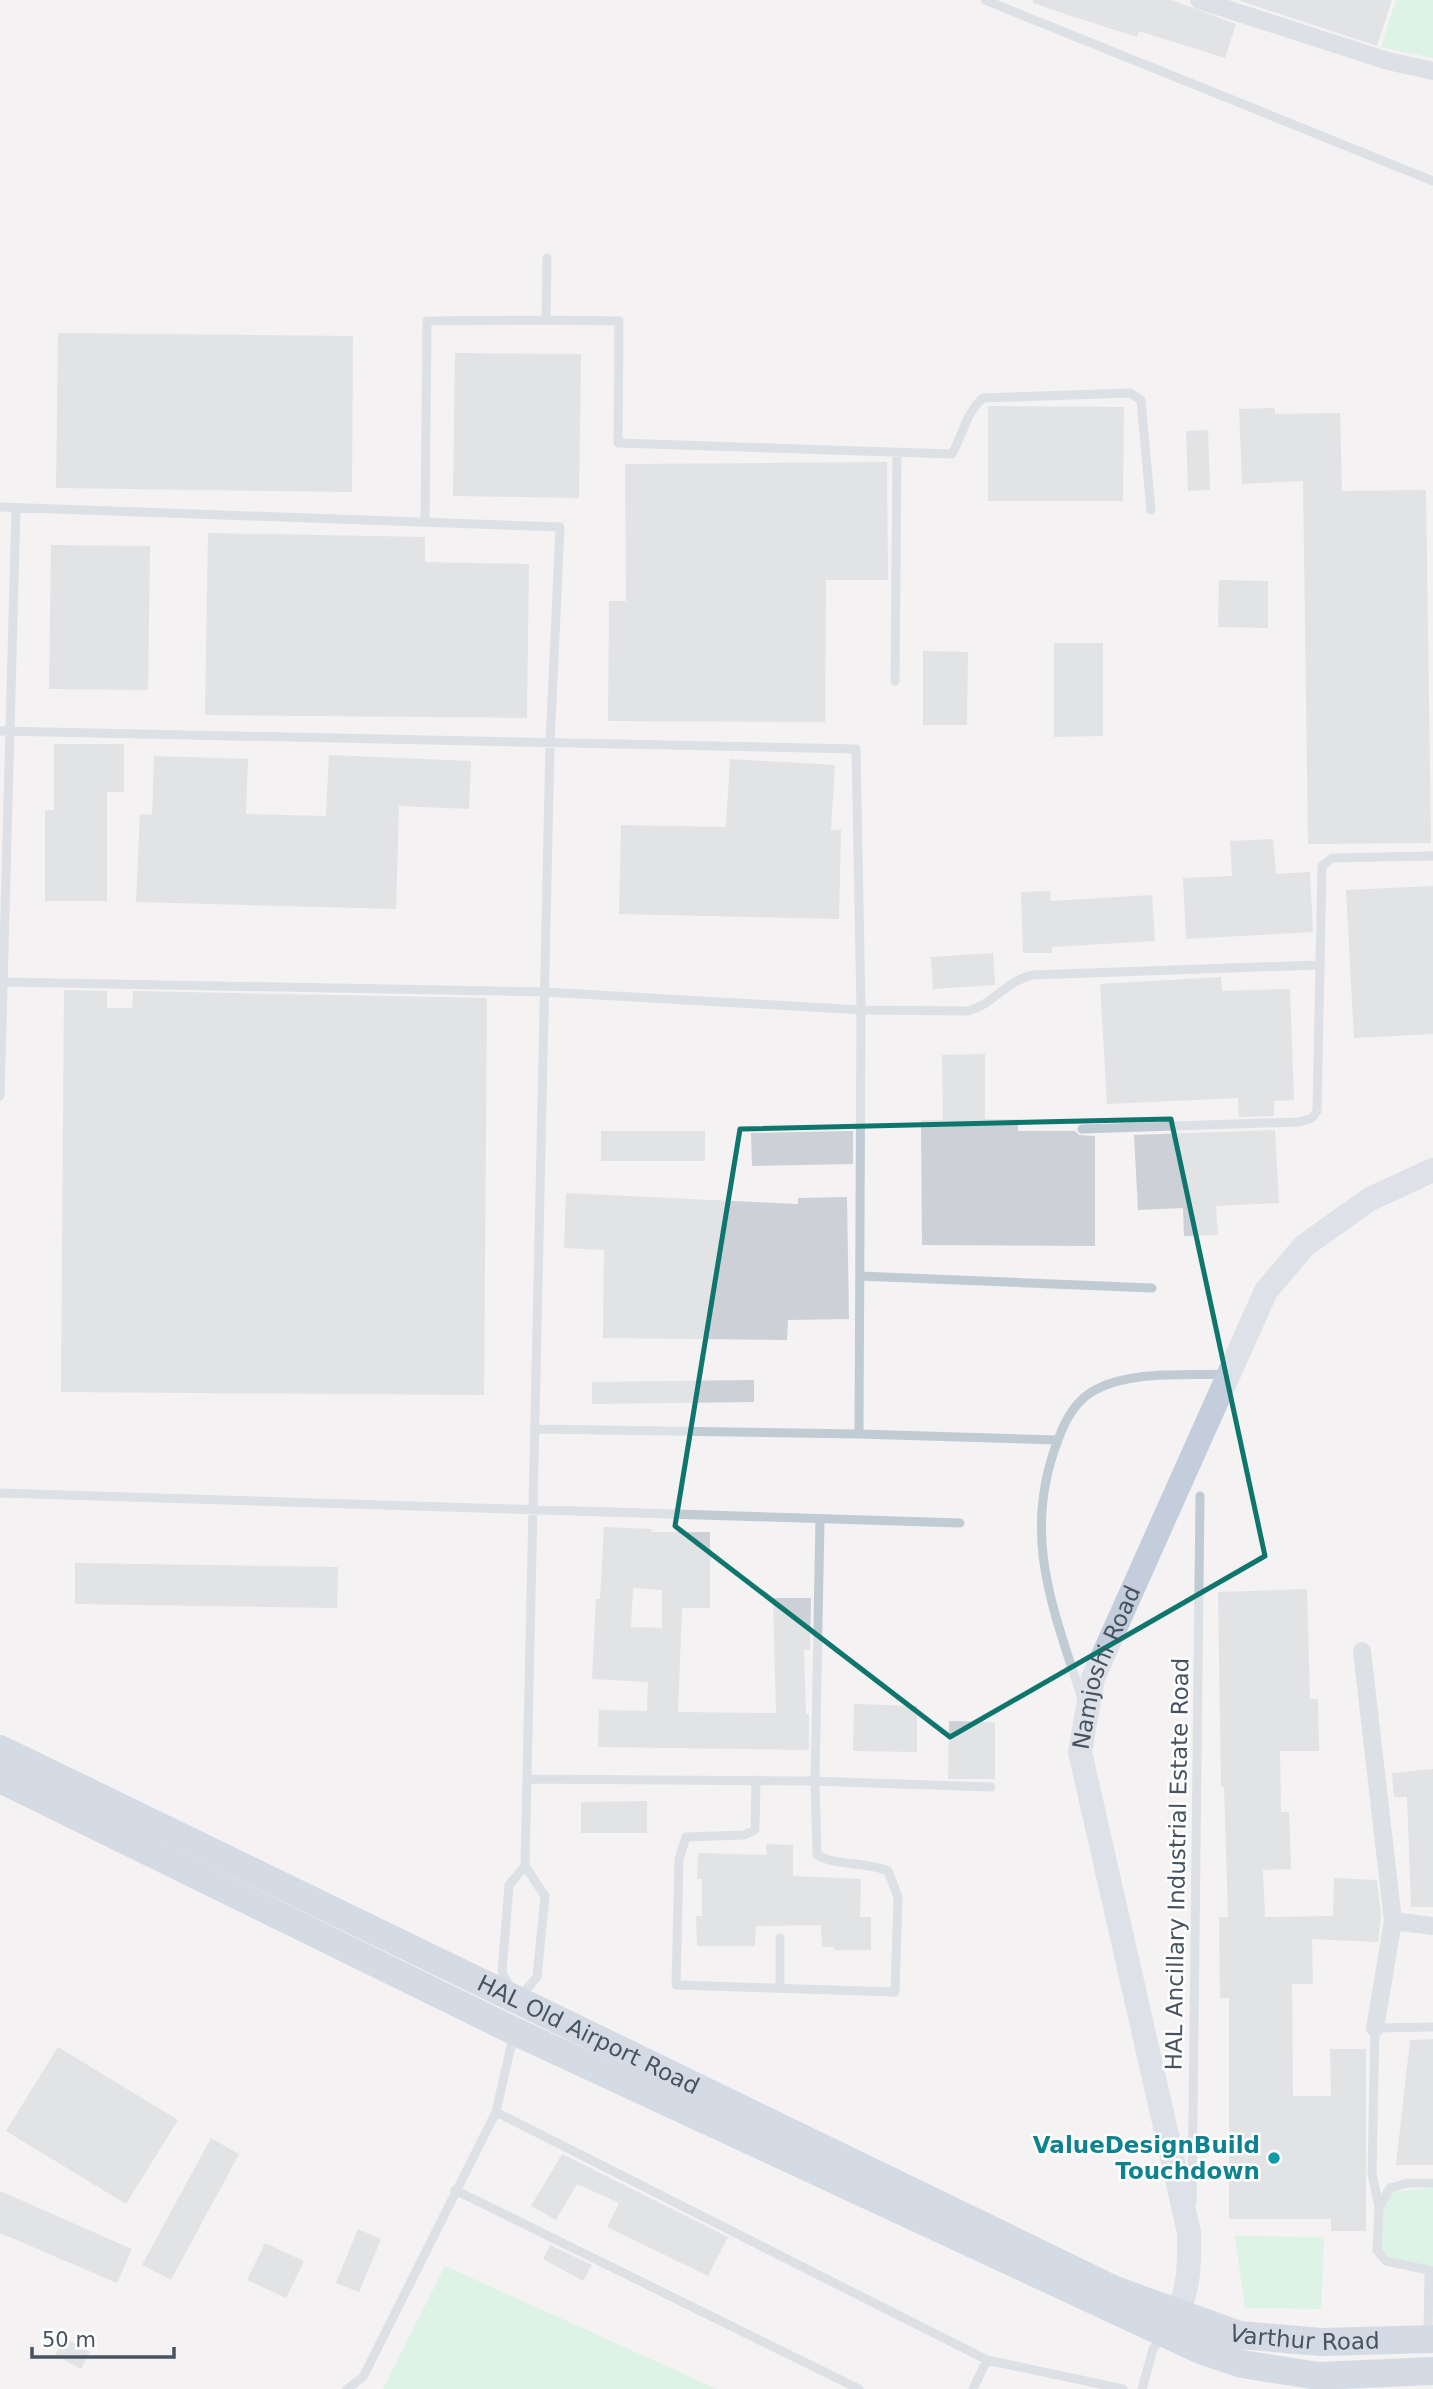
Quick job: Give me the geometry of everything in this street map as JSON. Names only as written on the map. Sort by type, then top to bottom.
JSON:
[{"type":"main road","name":"Namjoshi Road","points":[[1172,2324],[1190,2271],[1189,2232],[1080,1752],[1093,1678],[1266,1291],[1304,1246],[1370,1199],[1433,1170]]},
{"type":"main road","name":"HAL Old Airport Road","points":[[0,1749],[516,2016],[1126,2317]]},
{"type":"main road","name":"HAL Old Airport Road","points":[[0,1779],[1115,2290],[1172,2324]]},
{"type":"main road","name":"Varthur Road","points":[[1126,2317],[1240,2335],[1321,2342],[1430,2340]]},
{"type":"main road","name":"Varthur Road","points":[[1172,2324],[1242,2364],[1318,2376],[1433,2371]]},
{"type":"street","points":[[1199,0],[1243,7],[1388,61],[1433,71]]},
{"type":"street","points":[[1362,1651],[1393,1921],[1375,2028]]},
{"type":"street","points":[[1393,1921],[1433,1926]]},
{"type":"lane","points":[[985,0],[1433,181]]},
{"type":"lane","points":[[546,320],[547,258]]},
{"type":"lane","points":[[425,522],[427,321],[619,321],[618,443],[952,454],[962,437],[970,408],[982,398],[1130,393],[1141,400],[1151,510]]},
{"type":"lane","points":[[895,681],[897,454]]},
{"type":"lane","points":[[0,507],[560,527],[550,744],[525,1866],[545,1896],[544,1918],[537,1976],[516,2016],[496,2112],[363,2376],[347,2389]]},
{"type":"lane","points":[[0,1096],[4,982],[5,731],[16,508]]},
{"type":"lane","points":[[5,731],[856,749],[861,1010],[859,1434]]},
{"type":"lane","points":[[1082,1129],[1299,1122],[1312,1118],[1318,1111],[1318,965],[1324,862],[1332,858],[1433,856]]},
{"type":"lane","points":[[4,982],[545,992],[861,1010],[968,1011],[984,1005],[1015,979],[1033,975],[1318,965]]},
{"type":"lane","points":[[860,1276],[1153,1288]]},
{"type":"lane","points":[[1086,1711],[1045,1583],[1040,1542],[1048,1465],[1058,1440],[1077,1403],[1095,1389],[1128,1379],[1231,1374]]},
{"type":"lane","points":[[536,1429],[1058,1440]]},
{"type":"lane","points":[[0,1493],[960,1523]]},
{"type":"lane","name":"HAL Ancillary Industrial Estate Road","points":[[1189,2232],[1194,2176],[1200,1496]]},
{"type":"lane","points":[[757,1780],[755,1830],[744,1835],[686,1837],[682,1845],[679,1859],[676,1985],[895,1992],[898,1897],[888,1871],[872,1865],[829,1862],[817,1855],[815,1781],[820,1519]]},
{"type":"lane","points":[[528,1779],[815,1781],[991,1787]]},
{"type":"lane","points":[[516,2016],[502,1972],[509,1885],[525,1866]]},
{"type":"lane","points":[[780,1938],[780,1989]]},
{"type":"lane","points":[[1430,2340],[1431,2272],[1386,2261],[1377,2249],[1379,2207],[1372,2173],[1375,2028],[1433,2027]]},
{"type":"lane","points":[[496,2112],[987,2360],[1084,2385],[1123,2389]]},
{"type":"lane","points":[[1379,2207],[1390,2189],[1408,2183],[1433,2183]]},
{"type":"lane","points":[[455,2190],[859,2389]]},
{"type":"lane","points":[[1142,2389],[1153,2349],[1172,2324]]},
{"type":"lane","points":[[973,2389],[987,2360]]},
{"type":"highlighted area","points":[[1171,1119],[1265,1556],[950,1737],[675,1526],[740,1129]]},
{"type":"green space","points":[[1396,0],[1433,0],[1433,58],[1381,47]]},
{"type":"green space","points":[[1433,2187],[1433,2267],[1389,2257],[1381,2248],[1383,2208],[1393,2192]]},
{"type":"green space","points":[[1235,2236],[1324,2237],[1321,2309],[1245,2308]]},
{"type":"green space","points":[[445,2266],[717,2389],[383,2389]]},
{"type":"building","points":[[1033,0],[1172,0],[1236,24],[1225,58],[1139,31],[1137,37],[1033,3]]},
{"type":"building","points":[[1240,0],[1392,0],[1377,46],[1240,1]]},
{"type":"building","points":[[58,333],[353,336],[352,492],[56,488]]},
{"type":"building","points":[[455,353],[581,354],[579,498],[453,496]]},
{"type":"building","points":[[988,406],[1124,407],[1123,501],[988,501]]},
{"type":"building","points":[[1275,408],[1275,414],[1340,413],[1342,491],[1426,490],[1431,843],[1308,844],[1303,481],[1242,484],[1239,409]]},
{"type":"building","points":[[1208,430],[1210,490],[1188,491],[1186,431]]},
{"type":"building","points":[[887,462],[888,580],[826,580],[825,722],[608,721],[609,601],[626,601],[625,464]]},
{"type":"building","points":[[208,533],[425,537],[425,562],[529,564],[527,718],[205,715]]},
{"type":"building","points":[[51,545],[150,546],[148,690],[49,689]]},
{"type":"building","points":[[1219,580],[1268,581],[1268,628],[1218,627]]},
{"type":"building","points":[[1054,643],[1103,643],[1103,736],[1054,737]]},
{"type":"building","points":[[923,651],[968,652],[967,725],[923,725]]},
{"type":"building","points":[[54,744],[124,744],[124,792],[107,792],[107,901],[45,901],[45,810],[54,810]]},
{"type":"building","points":[[329,755],[471,761],[469,809],[399,806],[396,909],[136,902],[140,814],[152,815],[154,756],[248,759],[246,814],[326,816]]},
{"type":"building","points":[[730,759],[835,765],[831,830],[841,830],[839,919],[619,914],[621,825],[726,827]]},
{"type":"building","points":[[1273,839],[1276,874],[1310,872],[1313,932],[1186,939],[1183,878],[1232,876],[1230,841]]},
{"type":"building","points":[[1433,886],[1433,1034],[1354,1038],[1346,890]]},
{"type":"building","points":[[1050,891],[1051,901],[1152,895],[1155,941],[1052,947],[1052,953],[1023,953],[1021,892]]},
{"type":"building","points":[[993,953],[995,985],[933,989],[931,957]]},
{"type":"building","points":[[1221,977],[1222,991],[1290,989],[1294,1100],[1274,1101],[1274,1116],[1239,1117],[1238,1098],[1107,1104],[1100,984]]},
{"type":"building","points":[[64,990],[107,991],[107,1008],[132,1008],[133,991],[487,998],[484,1395],[61,1392]]},
{"type":"building","points":[[985,1054],[985,1119],[1018,1119],[1018,1131],[1075,1131],[1079,1135],[1095,1136],[1095,1246],[922,1245],[921,1120],[943,1120],[942,1055]]},
{"type":"building","points":[[1275,1130],[1279,1203],[1216,1206],[1218,1235],[1184,1236],[1183,1208],[1138,1210],[1134,1135]]},
{"type":"building","points":[[601,1131],[705,1131],[705,1161],[601,1161]]},
{"type":"building","points":[[853,1131],[853,1164],[752,1166],[751,1133]]},
{"type":"building","points":[[566,1193],[798,1204],[798,1198],[847,1197],[849,1319],[788,1320],[787,1340],[603,1338],[604,1250],[564,1248]]},
{"type":"building","points":[[754,1380],[754,1402],[592,1404],[592,1382]]},
{"type":"building","points":[[604,1527],[652,1529],[651,1532],[710,1532],[710,1608],[682,1608],[678,1712],[776,1713],[773,1598],[811,1598],[810,1650],[804,1650],[809,1750],[598,1747],[599,1710],[647,1711],[648,1682],[592,1679],[596,1599],[600,1599]],"holes":[[[633,1588],[662,1590],[662,1628],[631,1627]]]},
{"type":"building","points":[[75,1563],[338,1567],[337,1608],[75,1604]]},
{"type":"building","points":[[1307,1589],[1310,1699],[1318,1699],[1319,1751],[1280,1751],[1281,1812],[1289,1812],[1291,1869],[1263,1870],[1265,1917],[1333,1916],[1334,1878],[1377,1880],[1381,1916],[1378,1942],[1312,1939],[1313,1984],[1292,1984],[1293,2096],[1331,2096],[1330,2049],[1366,2049],[1366,2231],[1331,2231],[1331,2219],[1229,2219],[1229,1998],[1220,1998],[1219,1917],[1228,1917],[1224,1787],[1221,1787],[1218,1592]]},
{"type":"building","points":[[854,1704],[917,1706],[917,1752],[853,1751]]},
{"type":"building","points":[[949,1721],[995,1722],[995,1779],[948,1779]]},
{"type":"building","points":[[1433,1769],[1433,1907],[1411,1907],[1407,1797],[1394,1797],[1392,1773]]},
{"type":"building","points":[[647,1801],[647,1833],[581,1833],[581,1802]]},
{"type":"building","points":[[766,1844],[793,1845],[793,1876],[861,1879],[860,1917],[871,1917],[871,1950],[834,1950],[834,1947],[822,1947],[821,1925],[756,1926],[755,1946],[697,1946],[696,1916],[702,1916],[702,1879],[697,1879],[698,1853],[767,1855]]},
{"type":"building","points":[[1433,2039],[1433,2165],[1396,2165],[1410,2040]]},
{"type":"building","points":[[58,2047],[178,2120],[126,2204],[6,2131]]},
{"type":"building","points":[[211,2138],[239,2154],[171,2280],[142,2265]]},
{"type":"building","points":[[562,2154],[728,2237],[708,2276],[607,2227],[619,2203],[577,2184],[556,2220],[531,2206]]},
{"type":"building","points":[[0,2191],[132,2249],[117,2283],[0,2233]]},
{"type":"building","points":[[358,2229],[381,2239],[359,2292],[336,2283]]},
{"type":"building","points":[[265,2243],[304,2261],[286,2298],[247,2280]]},
{"type":"building","points":[[550,2245],[592,2265],[583,2281],[543,2259]]},
{"type":"building","points":[[64,2338],[90,2352],[81,2369],[55,2355]]},
{"type":"place","name":"ValueDesignBuild Touchdown","points":[[1274,2158]]}]
